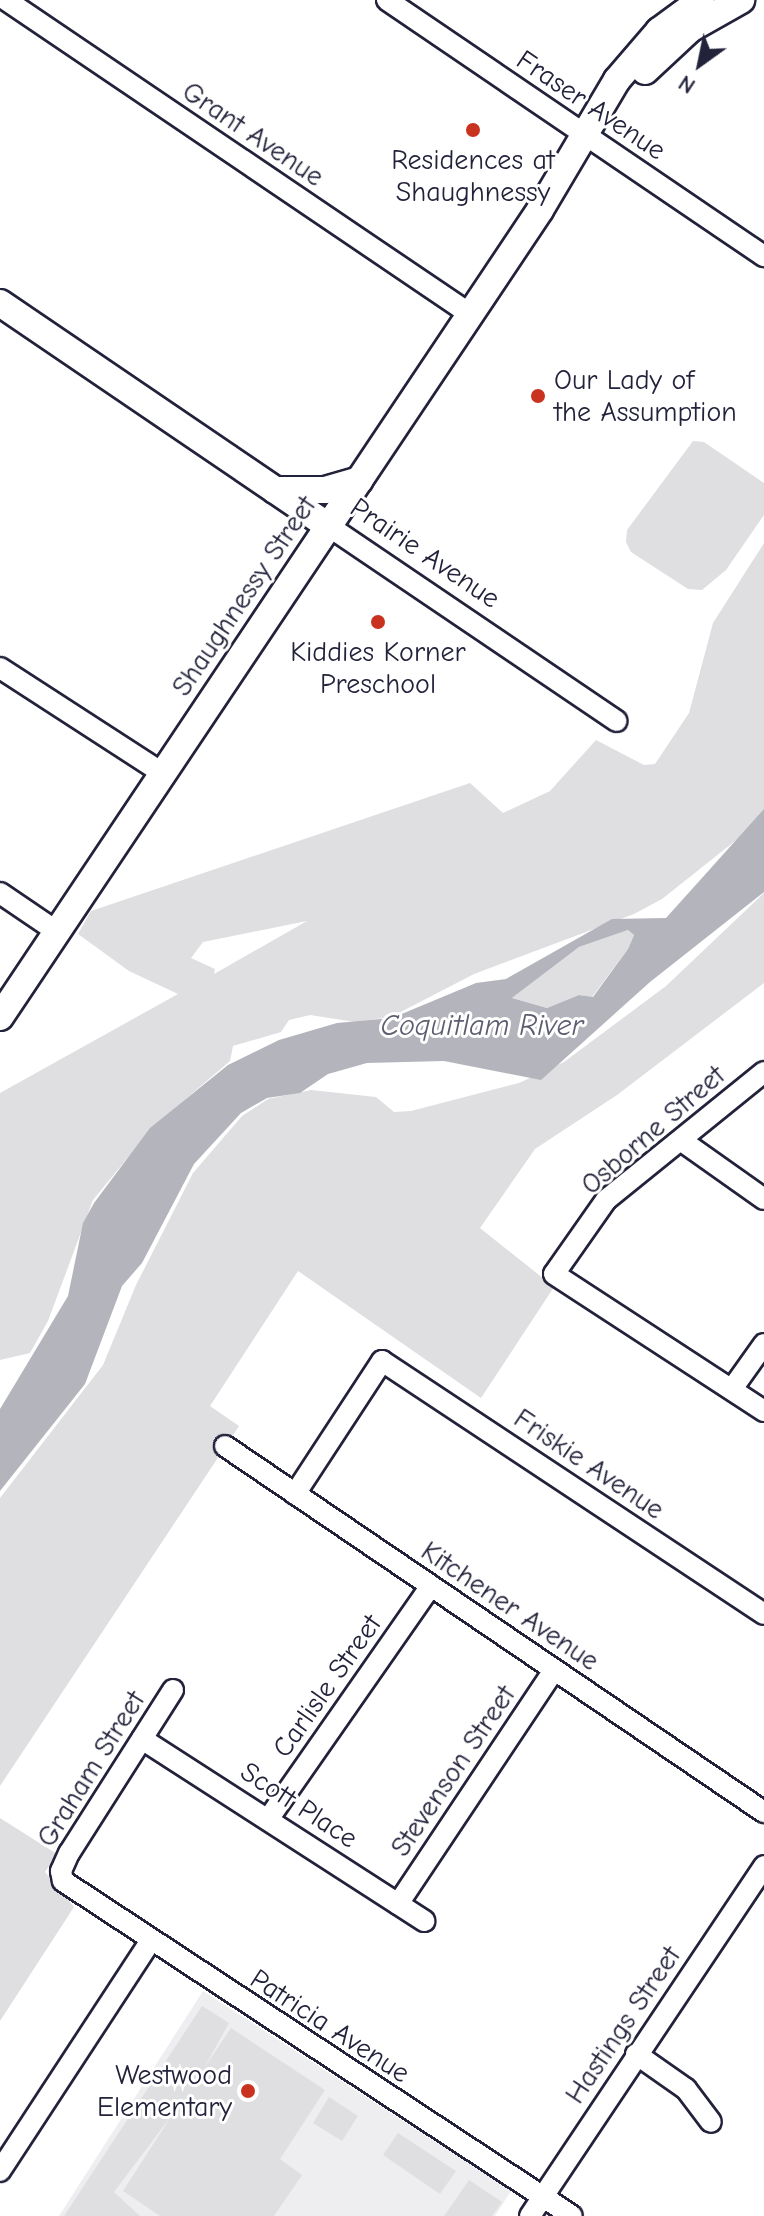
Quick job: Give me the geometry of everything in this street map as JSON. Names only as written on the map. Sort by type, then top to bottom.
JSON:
[{"type":"main road","name":"Shaughnessy Street","points":[[0,1017],[330,527],[646,44],[701,0]]},
{"type":"main road","name":"Shaughnessy Street","points":[[589,135],[662,52],[741,0]]},
{"type":"main road","name":"Prairie Avenue","points":[[0,303],[330,527]]},
{"type":"main road","points":[[275,490],[325,490],[360,480]]},
{"type":"street","name":"Grant Avenue","points":[[6,0],[470,314]]},
{"type":"street","name":"Fraser Avenue","points":[[387,0],[764,256]]},
{"type":"street","name":"Prairie Avenue","points":[[330,527],[617,721]]},
{"type":"street","points":[[0,668],[164,774]]},
{"type":"street","points":[[0,893],[59,933]]},
{"type":"street","name":"Osborne Street","points":[[732,1389],[554,1274],[606,1200],[764,1072]]},
{"type":"street","points":[[682,1141],[764,1199]]},
{"type":"street","points":[[764,1344],[732,1389],[764,1411]]},
{"type":"street","name":"Friskie Avenue","points":[[295,1494],[382,1361],[764,1614]]},
{"type":"street","name":"Kitchener Avenue","points":[[225,1446],[764,1812]]},
{"type":"street","name":"Carlisle Street","points":[[269,1818],[431,1586]]},
{"type":"street","name":"Stevenson Street","points":[[398,1904],[554,1670]]},
{"type":"street","name":"Graham Street","points":[[61,1878],[69,1853],[173,1690]]},
{"type":"street","name":"Scott Place","points":[[142,1739],[269,1818],[424,1921]]},
{"type":"street","name":"Hastings Street","points":[[530,2216],[764,1866]]},
{"type":"street","name":"Patricia Avenue","points":[[61,1878],[150,1942],[572,2216]]},
{"type":"street","points":[[0,2171],[150,1942]]},
{"type":"street","points":[[636,2054],[686,2089],[711,2122]]},
{"type":"shaded area","points":[[693,441],[704,442],[764,483],[764,515],[726,570],[702,590],[688,589],[631,552],[626,542],[627,530]]},
{"type":"shaded area","points":[[764,543],[764,818],[662,899],[634,914],[474,974],[391,1017],[355,1022],[310,1015],[289,1020],[281,1032],[233,1046],[230,1061],[152,1128],[93,1200],[48,1321],[30,1353],[0,1360],[0,1093],[178,994],[129,971],[78,934],[91,911],[470,783],[503,813],[550,791],[596,740],[644,765],[655,764],[689,713],[713,623]],"holes":[[[307,921],[214,974],[215,969],[191,958],[203,942]]]},
{"type":"shaded area","points":[[764,893],[764,983],[617,1095],[535,1149],[480,1228],[554,1287],[481,1398],[298,1271],[210,1406],[239,1426],[0,1786],[0,1498],[103,1365],[136,1285],[193,1173],[242,1116],[268,1099],[311,1090],[376,1097],[394,1112],[411,1111],[519,1083],[564,1062],[666,986]]},
{"type":"shaded area","points":[[628,930],[634,935],[628,949],[592,997],[579,995],[547,1008],[512,998],[579,947]]},
{"type":"shaded area","points":[[0,1818],[57,1854],[45,1872],[74,1907],[0,2021]]},
{"type":"shaded area","name":"Westwood Elementary","points":[[203,1991],[511,2191],[495,2216],[59,2216]]},
{"type":"shaded area","points":[[202,2006],[229,2023],[204,2068],[231,2028],[325,2090],[280,2159],[302,2175],[274,2216],[160,2216],[123,2191],[172,2115],[114,2192],[140,2216],[64,2216]]},
{"type":"shaded area","points":[[329,2097],[358,2116],[342,2141],[313,2123]]},
{"type":"shaded area","points":[[398,2133],[456,2171],[440,2194],[383,2155]]},
{"type":"shaded area","points":[[469,2180],[502,2202],[492,2216],[444,2216]]},
{"type":"water","name":"Coquitlam River","points":[[764,809],[764,892],[650,982],[541,1080],[444,1061],[367,1063],[328,1074],[300,1093],[267,1098],[241,1113],[194,1164],[142,1263],[122,1286],[85,1384],[0,1491],[0,1409],[68,1296],[83,1223],[94,1203],[150,1128],[228,1065],[279,1040],[337,1023],[392,1018],[476,983],[506,979],[612,919],[666,918]],"holes":[[[628,930],[634,935],[628,949],[593,997],[579,995],[547,1008],[512,998],[579,947]]]},
{"type":"place","name":"Residences at Shaughnessy","points":[[473,130]]},
{"type":"place","name":"Our Lady of the Assumption","points":[[538,396]]},
{"type":"place","name":"Kiddies Korner Preschool","points":[[378,622]]},
{"type":"place","name":"Westwood Elementary","points":[[248,2091]]}]
